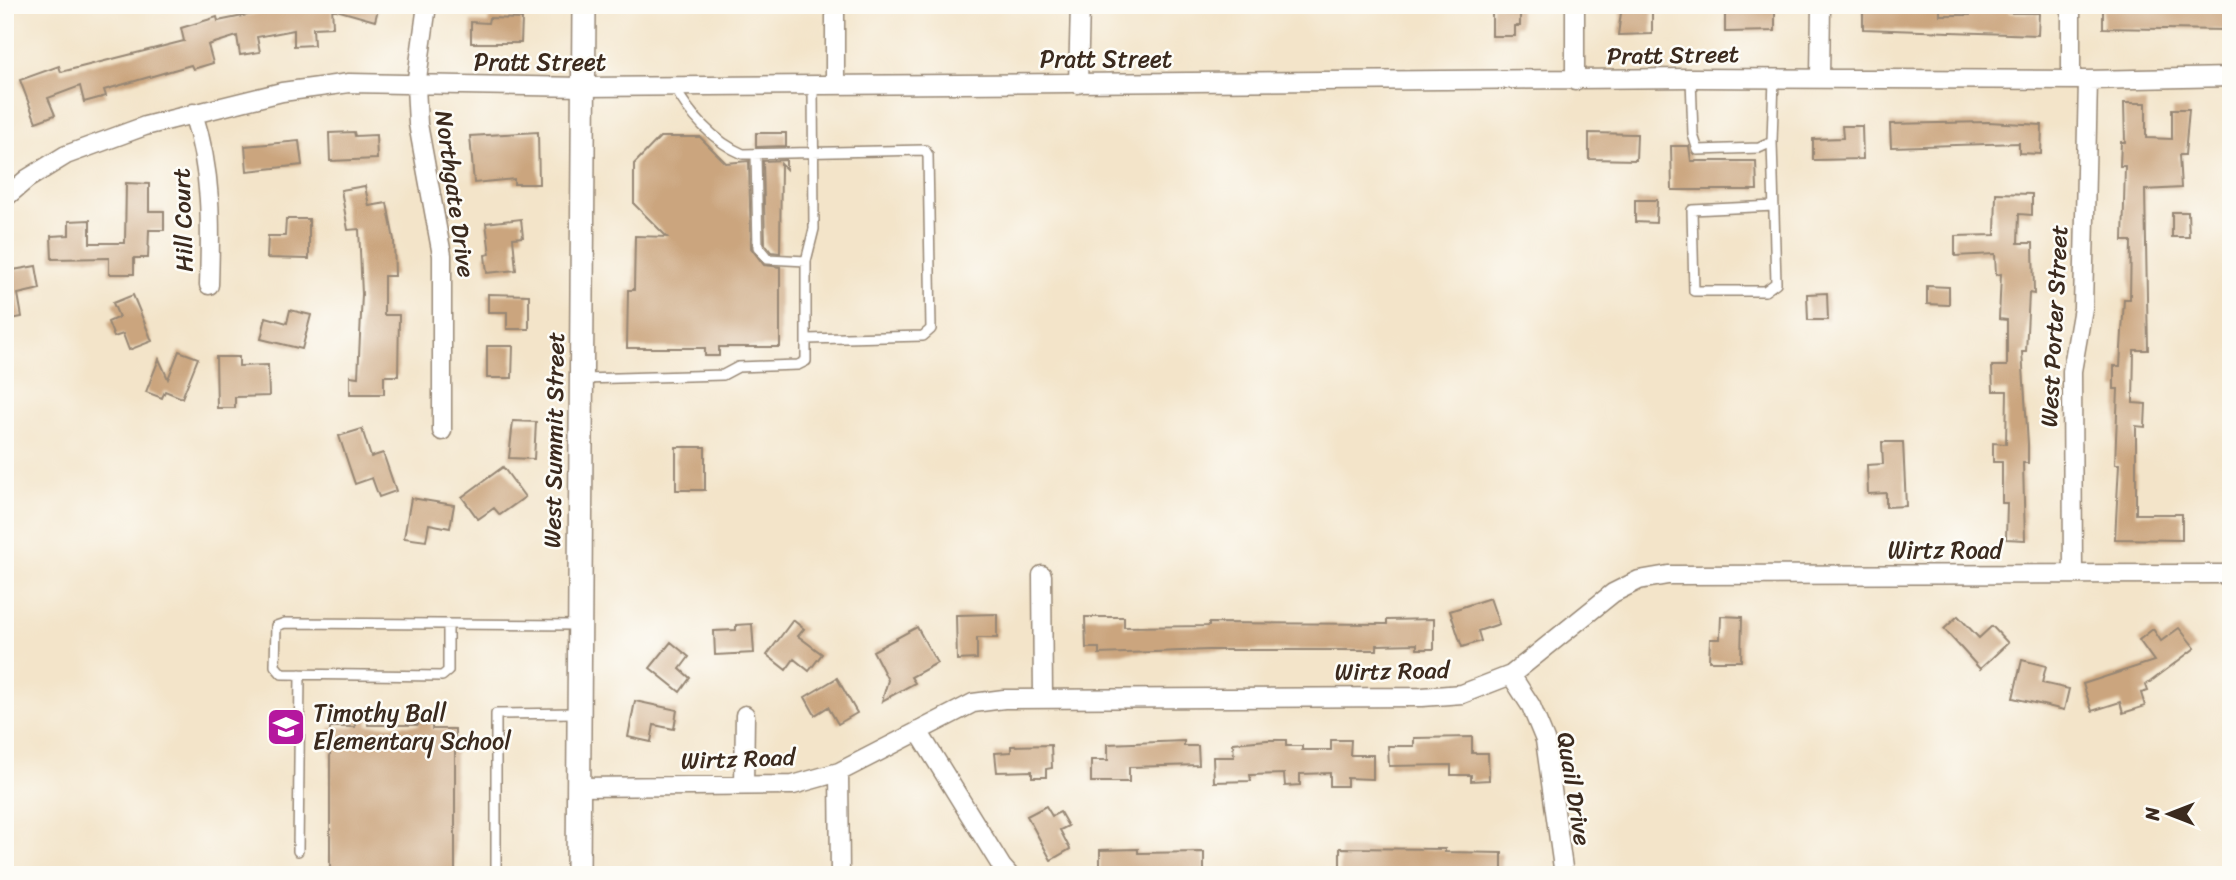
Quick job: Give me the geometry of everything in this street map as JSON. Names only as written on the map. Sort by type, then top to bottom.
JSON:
[{"type":"street","name":"Northgate Drive","points":[[427,5],[416,86],[418,124],[442,255],[442,431]]},
{"type":"street","name":"West Summit Street","points":[[578,875],[584,5]]},
{"type":"street","points":[[835,5],[835,85]]},
{"type":"street","points":[[1078,84],[1080,5]]},
{"type":"street","points":[[1575,5],[1575,81]]},
{"type":"street","points":[[1820,78],[1821,5]]},
{"type":"street","name":"West Porter Street","points":[[2071,5],[2079,80],[2083,308],[2072,371],[2073,574]]},
{"type":"street","name":"Pratt Street","points":[[6,197],[27,179],[66,155],[145,125],[282,92],[349,83],[583,87],[1691,78],[2079,80],[2231,77]]},
{"type":"street","name":"Hill Court","points":[[193,113],[206,154],[210,194],[209,285]]},
{"type":"street","name":"Wirtz Road","points":[[579,787],[793,785],[839,772],[973,703],[1043,698],[1422,697],[1462,694],[1511,676],[1613,593],[1639,580],[1668,575],[2231,574]]},
{"type":"street","points":[[1042,575],[1043,698]]},
{"type":"street","name":"Quail Drive","points":[[1511,676],[1531,706],[1545,740],[1564,875]]},
{"type":"street","points":[[744,785],[745,715]]},
{"type":"street","points":[[918,731],[1009,875]]},
{"type":"street","points":[[839,772],[840,875]]},
{"type":"lane","points":[[1691,78],[1693,135],[1698,150],[1759,148],[1772,142]]},
{"type":"lane","points":[[1774,78],[1772,142],[1774,206],[1776,283],[1765,291],[1694,291],[1692,210],[1774,206]]},
{"type":"lane","points":[[674,85],[686,108],[728,148],[756,155],[925,150],[928,155],[931,329],[923,336],[807,339]]},
{"type":"lane","points":[[581,379],[723,375],[738,367],[798,365],[806,361],[806,261],[814,229],[814,85]]},
{"type":"lane","points":[[756,155],[758,247],[768,259],[806,261]]},
{"type":"lane","points":[[448,624],[448,671],[442,676],[282,674],[275,666],[276,626],[285,623],[448,624],[579,625]]},
{"type":"lane","points":[[298,850],[300,674]]},
{"type":"lane","points":[[496,875],[496,714],[579,713]]},
{"type":"building","points":[[332,5],[333,27],[313,28],[314,45],[294,46],[294,30],[257,37],[260,52],[240,55],[237,36],[208,45],[213,63],[193,69],[191,65],[104,90],[106,96],[84,102],[80,86],[48,98],[55,115],[36,122],[20,80],[59,66],[61,72],[184,41],[181,28],[217,17],[218,21],[293,6]]},
{"type":"building","points":[[334,5],[379,5],[375,21],[333,9]]},
{"type":"building","points":[[1492,5],[1520,5],[1520,26],[1515,26],[1515,36],[1492,36]]},
{"type":"building","points":[[1622,5],[1652,5],[1652,34],[1618,35]]},
{"type":"building","points":[[1863,5],[1940,7],[1940,15],[1970,15],[1970,8],[2009,6],[2009,13],[2039,13],[2038,35],[1863,29]]},
{"type":"building","points":[[2119,5],[2226,5],[2225,30],[2103,28],[2103,9],[2119,9]]},
{"type":"building","points":[[1775,8],[1775,31],[1725,32],[1725,9]]},
{"type":"building","points":[[489,18],[522,19],[521,43],[471,43],[471,22],[488,23]]},
{"type":"building","points":[[2124,103],[2146,103],[2146,138],[2172,139],[2172,109],[2189,109],[2185,155],[2179,155],[2181,188],[2145,190],[2148,350],[2134,350],[2133,403],[2146,404],[2145,427],[2136,426],[2136,514],[2182,514],[2182,540],[2115,539],[2119,464],[2115,464],[2118,389],[2114,389],[2114,366],[2120,366],[2124,299],[2130,299],[2131,241],[2123,241],[2125,166],[2120,166],[2121,142],[2125,142]]},
{"type":"building","points":[[1988,122],[2042,125],[2041,154],[2019,153],[2019,143],[1891,147],[1890,124]]},
{"type":"building","points":[[1842,126],[1862,126],[1863,159],[1813,160],[1813,139],[1843,138]]},
{"type":"building","points":[[354,132],[355,136],[376,135],[377,159],[330,161],[329,133]]},
{"type":"building","points":[[538,132],[539,184],[514,184],[514,179],[474,183],[470,136]]},
{"type":"building","points":[[756,133],[786,133],[786,146],[756,147]]},
{"type":"building","points":[[1589,133],[1637,134],[1636,160],[1589,159]]},
{"type":"building","points":[[660,137],[700,137],[726,163],[749,161],[751,248],[764,265],[780,267],[780,347],[719,347],[719,356],[705,356],[705,348],[627,348],[628,290],[634,290],[635,236],[667,237],[634,204],[634,164]]},
{"type":"building","points":[[299,141],[302,165],[247,171],[245,146]]},
{"type":"building","points":[[1671,146],[1689,146],[1691,161],[1756,161],[1757,190],[1672,190]]},
{"type":"building","points":[[786,160],[786,169],[781,164],[780,253],[771,252],[765,244],[763,161]]},
{"type":"building","points":[[126,183],[149,184],[149,211],[164,211],[164,230],[149,230],[148,258],[134,258],[134,274],[109,274],[109,258],[52,259],[51,236],[69,235],[69,221],[90,220],[90,243],[125,243]]},
{"type":"building","points":[[365,186],[369,206],[387,203],[394,240],[395,276],[384,276],[384,315],[399,315],[398,376],[384,376],[384,394],[350,394],[350,376],[358,377],[362,294],[359,229],[348,230],[341,190]]},
{"type":"building","points":[[1996,193],[2032,194],[2032,215],[2019,214],[2018,243],[2033,243],[2034,294],[2029,293],[2026,352],[2022,352],[2028,444],[2028,463],[2023,463],[2025,540],[2006,539],[2007,503],[2002,503],[2002,462],[1993,462],[1993,443],[2006,444],[2007,391],[1993,391],[1992,366],[2007,366],[2007,320],[1999,319],[2001,274],[1996,275],[1995,254],[1955,256],[1955,236],[1995,235]]},
{"type":"building","points":[[1635,200],[1657,200],[1656,223],[1635,222]]},
{"type":"building","points":[[2172,212],[2188,212],[2189,237],[2172,237]]},
{"type":"building","points":[[286,219],[309,219],[309,259],[267,258],[268,236],[285,236]]},
{"type":"building","points":[[521,219],[523,237],[513,238],[516,270],[487,273],[485,255],[490,254],[486,223]]},
{"type":"building","points":[[12,263],[13,270],[36,266],[40,289],[18,294],[22,317],[5,320],[5,264]]},
{"type":"building","points":[[1927,286],[1949,287],[1949,305],[1927,304]]},
{"type":"building","points":[[1827,293],[1828,320],[1808,320],[1807,294]]},
{"type":"building","points":[[488,294],[529,295],[529,329],[507,329],[507,312],[488,312]]},
{"type":"building","points":[[133,295],[152,341],[129,350],[123,334],[114,337],[108,322],[119,317],[113,303]]},
{"type":"building","points":[[290,310],[311,315],[302,349],[261,339],[266,317],[287,323]]},
{"type":"building","points":[[487,346],[513,346],[512,378],[487,378]]},
{"type":"building","points":[[179,351],[198,358],[182,398],[165,391],[162,398],[146,392],[159,359],[168,379]]},
{"type":"building","points":[[216,357],[239,357],[239,366],[268,365],[269,396],[235,397],[235,408],[217,408]]},
{"type":"building","points":[[513,421],[536,422],[534,459],[509,458]]},
{"type":"building","points":[[362,429],[371,457],[383,453],[396,491],[379,497],[372,478],[355,484],[339,436]]},
{"type":"building","points":[[1882,442],[1903,442],[1906,506],[1886,507],[1886,493],[1868,494],[1867,465],[1883,464]]},
{"type":"building","points":[[676,447],[705,447],[705,490],[676,490]]},
{"type":"building","points":[[503,467],[525,497],[500,515],[494,508],[478,519],[462,497]]},
{"type":"building","points":[[411,498],[454,505],[450,528],[429,524],[426,541],[404,538]]},
{"type":"building","points":[[1490,598],[1499,624],[1478,631],[1481,641],[1462,647],[1450,611]]},
{"type":"building","points":[[997,614],[997,638],[977,638],[977,659],[957,660],[956,615]]},
{"type":"building","points":[[1721,616],[1742,617],[1741,661],[1709,661],[1710,639],[1720,639]]},
{"type":"building","points":[[1958,616],[1979,638],[1992,626],[2008,643],[1980,669],[1944,629]]},
{"type":"building","points":[[1085,617],[1124,617],[1124,627],[1209,626],[1209,623],[1387,624],[1387,620],[1434,619],[1434,649],[1417,649],[1417,644],[1377,645],[1377,650],[1209,650],[1099,654],[1099,648],[1086,648]]},
{"type":"building","points":[[793,620],[804,629],[798,636],[822,654],[809,671],[794,659],[786,670],[767,655]]},
{"type":"building","points":[[752,624],[754,653],[715,655],[714,631],[736,630],[736,625]]},
{"type":"building","points":[[917,627],[937,663],[911,677],[915,683],[882,701],[888,680],[873,651]]},
{"type":"building","points":[[2179,628],[2195,648],[2146,685],[2148,691],[2141,693],[2145,706],[2123,713],[2120,702],[2092,711],[2083,684],[2154,661],[2139,640],[2153,629],[2161,641]]},
{"type":"building","points":[[671,642],[689,657],[680,669],[690,678],[680,692],[650,668]]},
{"type":"building","points":[[2022,660],[2046,666],[2042,683],[2069,689],[2064,710],[2013,698]]},
{"type":"building","points":[[837,678],[857,713],[838,724],[828,707],[815,715],[805,697]]},
{"type":"building","points":[[635,701],[677,710],[674,729],[654,725],[651,742],[628,737]]},
{"type":"building","points":[[355,716],[368,716],[368,725],[418,725],[418,716],[432,716],[432,729],[455,729],[455,875],[330,875],[330,727],[355,727]]},
{"type":"building","points":[[1472,737],[1472,753],[1488,753],[1489,780],[1471,781],[1471,775],[1451,775],[1451,765],[1389,766],[1388,746],[1414,746],[1414,738]]},
{"type":"building","points":[[1286,740],[1286,746],[1302,746],[1302,750],[1331,750],[1331,740],[1351,740],[1350,755],[1373,755],[1373,779],[1347,778],[1347,786],[1330,786],[1330,773],[1300,774],[1300,785],[1285,786],[1284,774],[1250,775],[1251,781],[1214,782],[1213,757],[1234,757],[1233,743]]},
{"type":"building","points":[[1184,741],[1184,746],[1198,746],[1199,765],[1129,767],[1129,782],[1091,782],[1091,760],[1108,760],[1108,744]]},
{"type":"building","points":[[1051,745],[1052,768],[1046,769],[1046,777],[1032,777],[1032,771],[997,772],[995,753],[1011,752],[1011,746]]},
{"type":"building","points":[[1046,806],[1052,816],[1060,812],[1068,826],[1060,830],[1070,849],[1051,860],[1027,816]]},
{"type":"building","points":[[1340,848],[1445,849],[1445,852],[1502,853],[1502,875],[1340,875]]},
{"type":"building","points":[[1138,849],[1138,853],[1204,852],[1204,875],[1100,873],[1100,850]]},
{"type":"place","name":"Timothy Ball Elementary School","points":[[286,727]]}]
